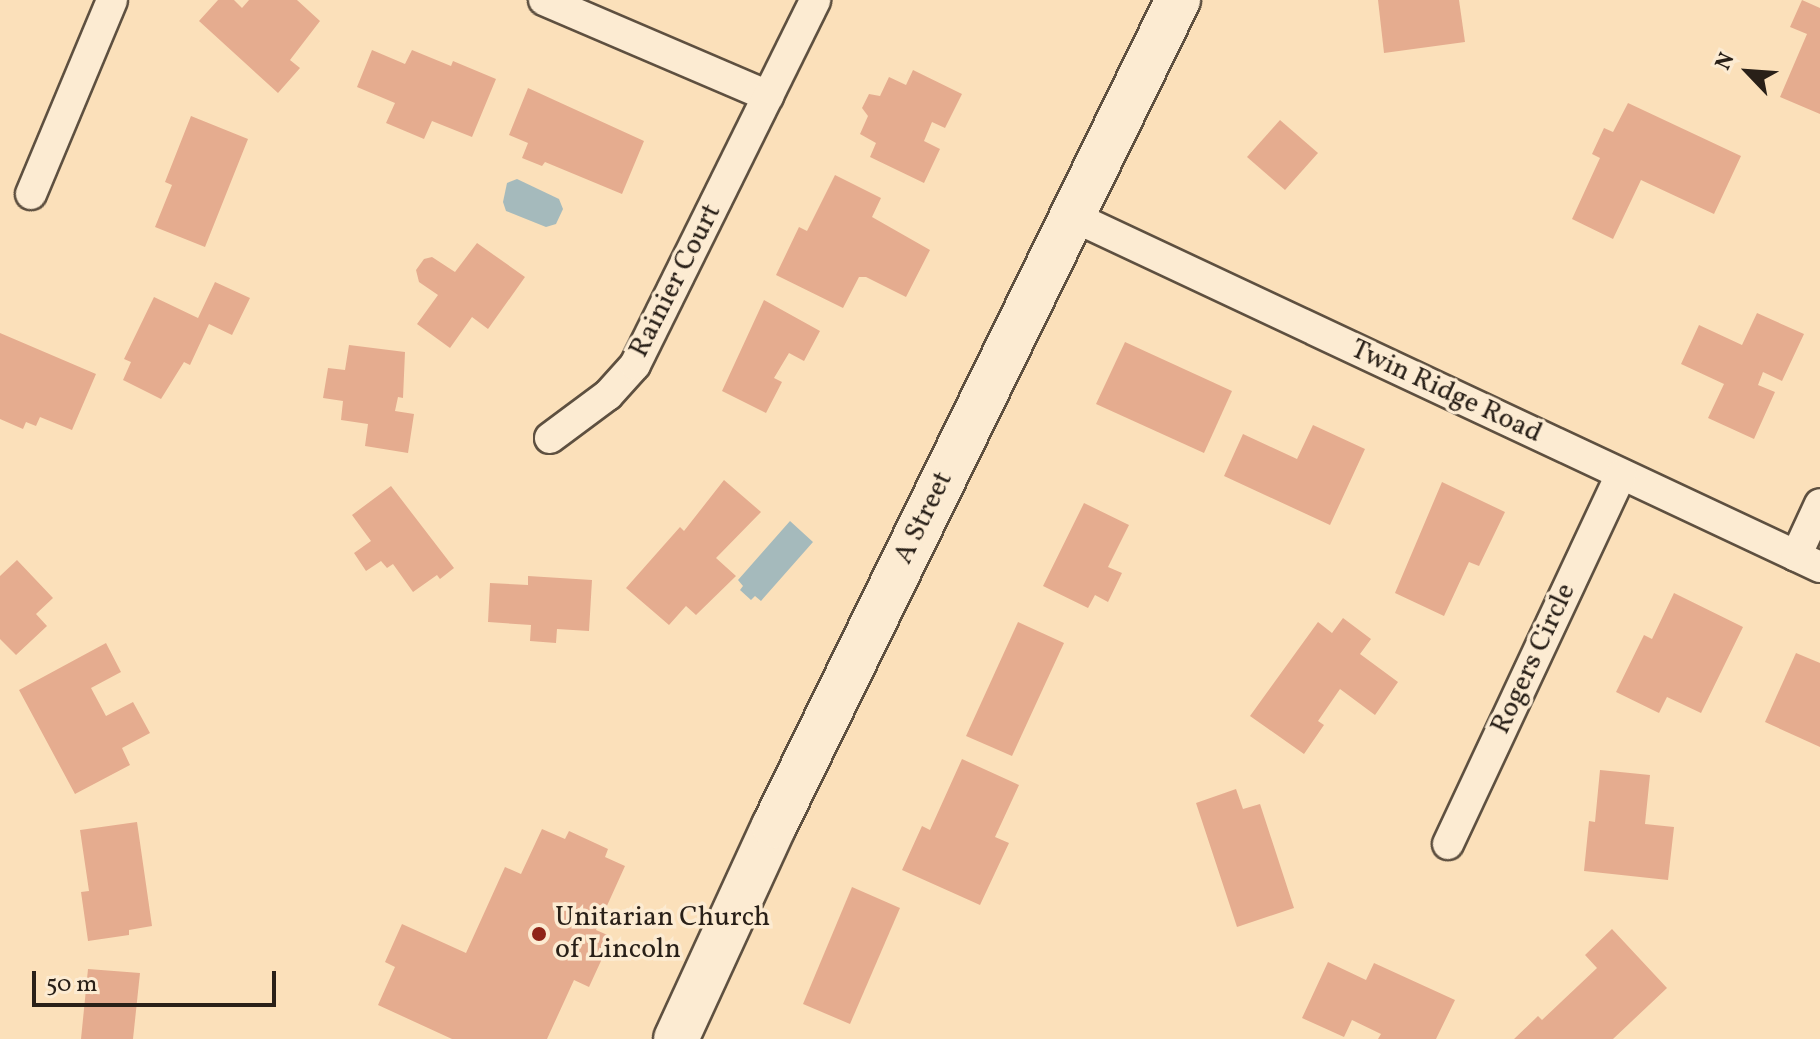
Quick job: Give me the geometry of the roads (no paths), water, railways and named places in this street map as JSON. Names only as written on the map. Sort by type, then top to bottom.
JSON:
[{"type":"main road","name":"A Street","points":[[676,1039],[774,826],[1178,0]]},
{"type":"street","points":[[31,194],[112,0]]},
{"type":"street","points":[[544,0],[768,96]]},
{"type":"street","name":"Rainier Court","points":[[550,438],[608,395],[635,365],[815,0]]},
{"type":"street","name":"Twin Ridge Road","points":[[1072,216],[1808,562]]},
{"type":"street","name":"Rogers Circle","points":[[1448,844],[1621,474]]},
{"type":"street","points":[[1808,562],[1820,504]]},
{"type":"place","name":"Unitarian Church of Lincoln","points":[[539,934]]}]
